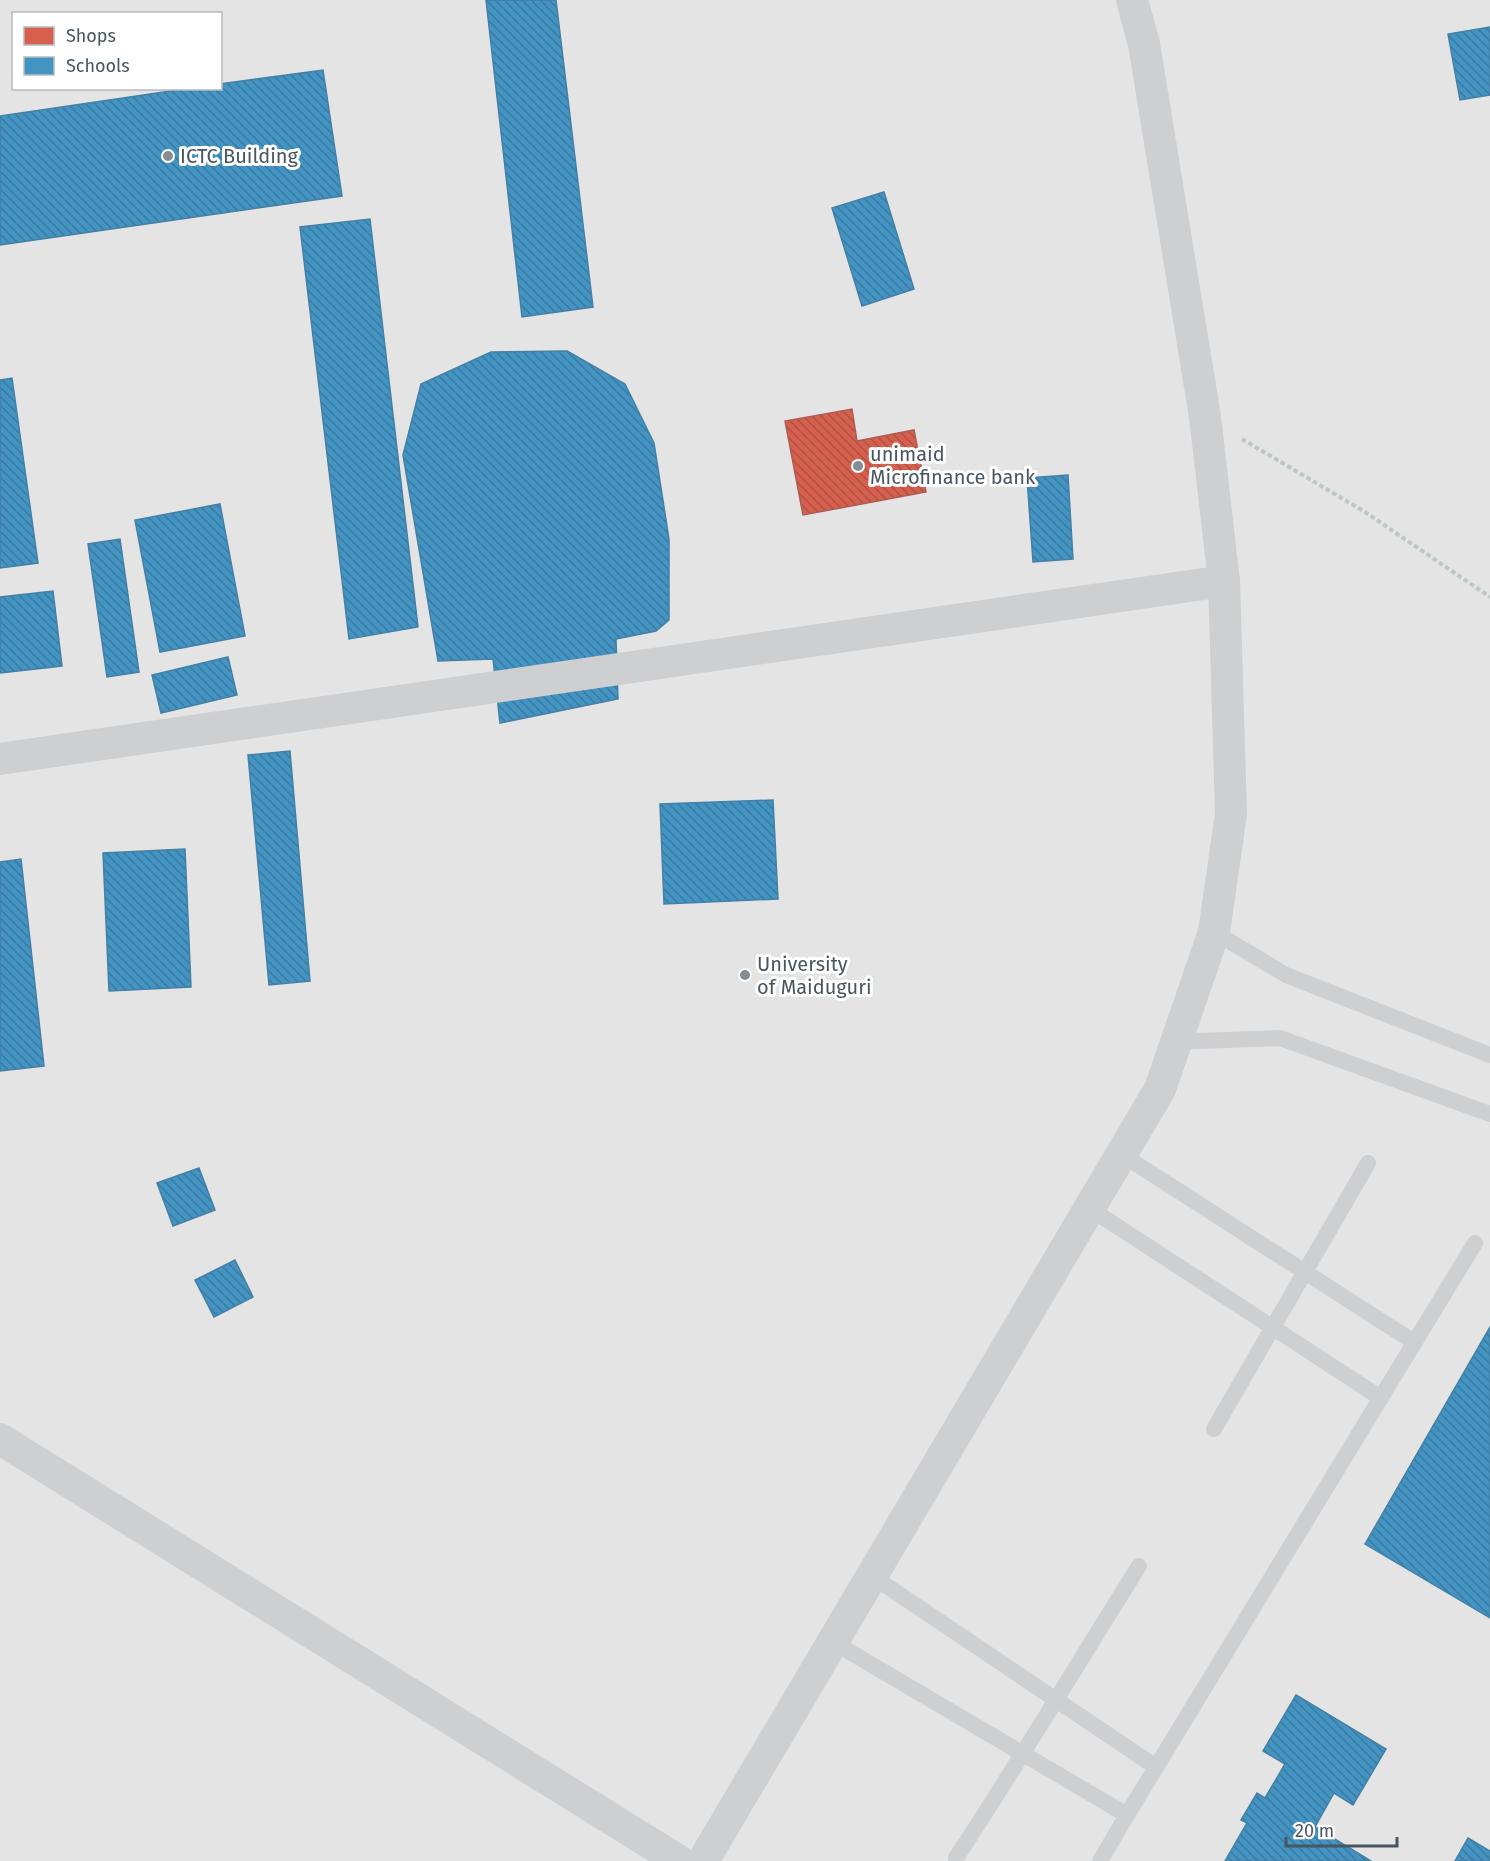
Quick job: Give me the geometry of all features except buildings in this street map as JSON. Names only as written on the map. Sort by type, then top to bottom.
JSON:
[{"type":"street","points":[[704,1861],[1160,1089],[1214,932],[1232,814],[1224,581],[1205,417],[1144,44],[1132,0]]},
{"type":"street","points":[[1144,44],[1151,0]]},
{"type":"street","points":[[0,759],[1224,581]]},
{"type":"street","points":[[0,1439],[679,1861]]},
{"type":"lane","points":[[1214,932],[1286,975],[1490,1055]]},
{"type":"lane","points":[[1176,1042],[1280,1038],[1490,1114]]},
{"type":"lane","points":[[1121,1154],[1414,1342]]},
{"type":"lane","points":[[1214,1429],[1368,1163]]},
{"type":"lane","points":[[1089,1208],[1381,1398]]},
{"type":"lane","points":[[1100,1861],[1475,1243]]},
{"type":"lane","points":[[956,1858],[1024,1755],[1139,1566]]},
{"type":"lane","points":[[872,1576],[1156,1767]]},
{"type":"lane","points":[[833,1642],[1127,1815]]},
{"type":"path","points":[[1205,417],[1365,512],[1490,597]]},
{"type":"shaded area","name":"University of Maiduguri","points":[[0,0],[1490,0],[1490,1861],[0,1861]]},
{"type":"place","name":"ICTC Building","points":[[168,156]]},
{"type":"place","name":"unimaid Microfinance bank","points":[[858,466]]},
{"type":"place","name":"University of Maiduguri","points":[[745,975]]}]
